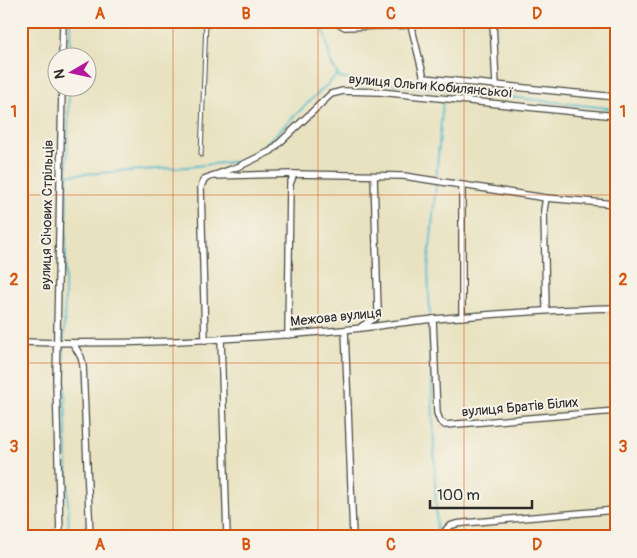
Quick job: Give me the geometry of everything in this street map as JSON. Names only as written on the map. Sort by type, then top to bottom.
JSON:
[{"type":"street","points":[[62,48],[63,21]]},
{"type":"street","points":[[334,21],[346,27],[410,23],[424,78],[616,96]]},
{"type":"street","points":[[493,21],[496,86]]},
{"type":"street","points":[[564,21],[616,24]]},
{"type":"street","name":"вулиця Ольги Кобилянської","points":[[209,175],[240,166],[272,150],[331,94],[342,91],[389,93],[616,116]]},
{"type":"street","name":"вулиця Січових Стрільців","points":[[60,537],[57,462],[62,98]]},
{"type":"street","points":[[288,335],[290,184],[294,174]]},
{"type":"street","points":[[205,340],[202,187],[209,175],[404,176],[546,198],[616,204]]},
{"type":"street","points":[[357,328],[375,318],[378,310],[374,176]]},
{"type":"street","points":[[462,186],[462,317]]},
{"type":"street","points":[[546,198],[546,309]]},
{"type":"street","name":"Межова вулиця","points":[[21,342],[74,345],[205,340],[345,330],[433,319],[546,309],[616,308]]},
{"type":"street","name":"вулиця Братів Білих","points":[[433,319],[437,413],[445,425],[616,411]]},
{"type":"street","points":[[345,330],[353,537]]},
{"type":"street","points":[[221,339],[227,537]]},
{"type":"street","points":[[74,345],[82,357],[83,365],[90,537]]},
{"type":"street","points":[[443,537],[444,531],[450,525],[464,522],[616,510]]},
{"type":"lane","points":[[201,155],[206,21]]},
{"type":"waterway","points":[[70,21],[70,48]]},
{"type":"waterway","points":[[322,21],[331,63],[340,78],[616,109]]},
{"type":"waterway","points":[[68,175],[187,167],[240,161],[257,152],[337,75]]},
{"type":"waterway","points":[[64,340],[69,98]]},
{"type":"waterway","points":[[436,178],[443,101]]},
{"type":"waterway","points":[[430,315],[428,270],[436,183]]},
{"type":"waterway","points":[[430,327],[437,537]]},
{"type":"waterway","points":[[64,348],[69,537]]}]
